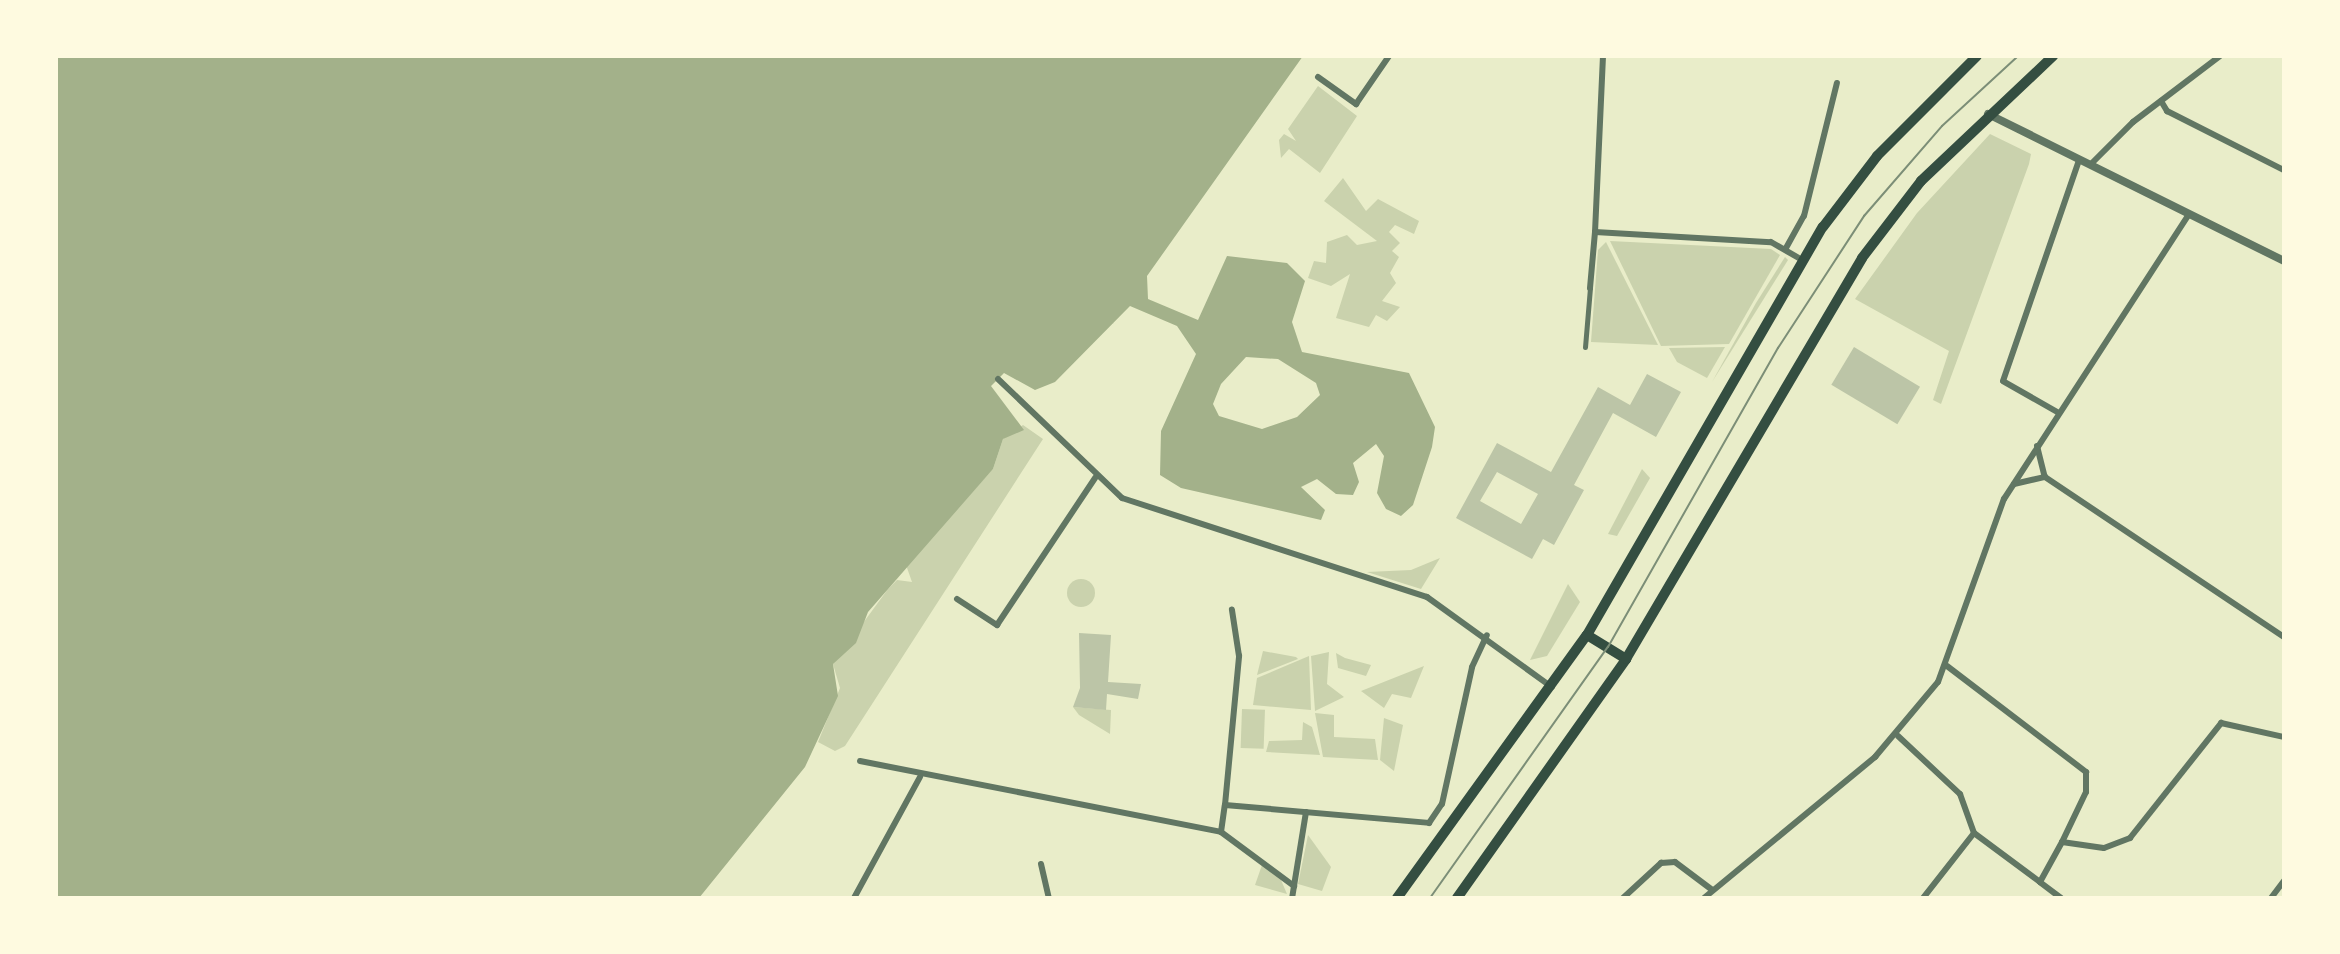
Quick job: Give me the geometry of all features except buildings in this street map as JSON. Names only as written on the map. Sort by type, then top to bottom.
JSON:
[{"type":"highway","points":[[1397,898],[1587,635],[1801,259],[1877,156],[1977,56]]},
{"type":"highway","points":[[1457,898],[1626,659],[1854,269],[1921,181],[1987,113],[2053,56]]},
{"type":"highway","points":[[1587,635],[1626,659]]},
{"type":"street","points":[[1318,77],[1356,104],[1389,56]]},
{"type":"street","points":[[1585,347],[1595,232],[1603,56]]},
{"type":"street","points":[[2090,165],[2161,101],[2220,56]]},
{"type":"street","points":[[1786,248],[1804,216],[1837,83]]},
{"type":"street","points":[[2161,101],[2284,170]]},
{"type":"street","points":[[1987,113],[2284,261]]},
{"type":"street","points":[[2059,413],[2003,381],[2079,160]]},
{"type":"street","points":[[1704,898],[1711,889],[1749,865],[1898,736],[1947,666],[2012,485],[2189,214]]},
{"type":"street","points":[[1595,232],[1786,248],[1801,259]]},
{"type":"street","points":[[998,379],[1064,435],[1095,478],[1145,507],[1427,597],[1487,635],[1552,687]]},
{"type":"street","points":[[2037,446],[2045,477],[2284,637]]},
{"type":"street","points":[[2012,485],[2045,477]]},
{"type":"street","points":[[957,599],[997,625],[1095,478]]},
{"type":"street","points":[[1221,832],[1239,656],[1232,610]]},
{"type":"street","points":[[1225,805],[1429,823],[1436,814],[1472,667],[1487,635]]},
{"type":"street","points":[[1947,666],[2086,772],[2086,792],[2040,882]]},
{"type":"street","points":[[2062,842],[2104,848],[2130,838],[2221,723],[2284,737]]},
{"type":"street","points":[[1898,736],[1960,794],[1974,833],[2061,898]]},
{"type":"street","points":[[860,761],[920,777],[1221,832],[1294,886]]},
{"type":"street","points":[[854,898],[920,777]]},
{"type":"street","points":[[1292,898],[1306,812]]},
{"type":"street","points":[[1436,814],[1451,825]]},
{"type":"street","points":[[1923,898],[1974,833]]},
{"type":"street","points":[[1623,898],[1661,863],[1675,862],[1711,889]]},
{"type":"street","points":[[1041,864],[1049,898]]},
{"type":"street","points":[[2271,898],[2284,881]]},
{"type":"shaded area","points":[[56,56],[1303,56],[1147,276],[1148,299],[1198,320],[1227,256],[1287,263],[1305,281],[1292,322],[1302,352],[1409,373],[1435,427],[1432,447],[1413,505],[1401,516],[1386,509],[1377,493],[1384,456],[1376,444],[1353,463],[1359,482],[1353,495],[1336,494],[1317,479],[1301,487],[1325,510],[1321,520],[1181,488],[1160,475],[1161,431],[1196,354],[1177,326],[1130,306],[1055,382],[1035,390],[1004,373],[991,386],[1024,430],[1003,439],[993,469],[868,612],[856,643],[833,664],[838,696],[805,767],[699,898],[56,898]],"holes":[[[1246,357],[1278,359],[1316,383],[1320,395],[1297,417],[1262,429],[1219,416],[1213,404],[1221,384]]]},
{"type":"shaded area","points":[[1318,86],[1357,116],[1320,173],[1289,149],[1281,158],[1279,140],[1284,134],[1296,141],[1288,129]]},
{"type":"shaded area","points":[[1990,134],[2031,154],[1941,404],[1933,400],[1949,351],[1855,299],[1917,213]]},
{"type":"shaded area","points":[[1343,178],[1366,211],[1378,199],[1419,221],[1414,234],[1395,225],[1389,232],[1400,243],[1392,251],[1399,257],[1390,273],[1396,283],[1382,301],[1400,307],[1387,321],[1376,315],[1369,327],[1336,318],[1350,274],[1331,286],[1308,278],[1314,261],[1326,263],[1327,242],[1347,235],[1357,245],[1377,241],[1324,201]]},
{"type":"shaded area","points":[[1610,241],[1771,249],[1780,255],[1729,344],[1661,346]]},
{"type":"shaded area","points":[[1606,242],[1658,345],[1591,342],[1598,250]]},
{"type":"shaded area","points":[[1785,257],[1788,260],[1712,382],[1756,303]]},
{"type":"shaded area","points":[[1725,347],[1707,378],[1677,362],[1669,348]]},
{"type":"shaded area","points":[[1023,425],[1043,439],[845,746],[835,751],[818,742],[840,688],[833,664],[888,589],[897,580],[912,582],[906,565],[993,469],[1003,439]]},
{"type":"shaded area","points":[[1642,469],[1650,478],[1617,536],[1608,534]]},
{"type":"shaded area","points":[[1440,558],[1421,589],[1367,572],[1411,570]]},
{"type":"shaded area","points":[[1081,579],[1091,583],[1095,593],[1091,603],[1081,607],[1071,603],[1067,593],[1071,583]]},
{"type":"shaded area","points":[[1568,584],[1580,602],[1547,656],[1530,660]]},
{"type":"shaded area","points":[[1263,651],[1296,657],[1298,659],[1257,675]]},
{"type":"shaded area","points":[[1329,652],[1327,684],[1344,697],[1315,711],[1311,656]]},
{"type":"shaded area","points":[[1336,653],[1371,665],[1366,676],[1338,668]]},
{"type":"shaded area","points":[[1309,656],[1311,710],[1253,705],[1257,678]]},
{"type":"shaded area","points":[[1424,666],[1411,698],[1392,694],[1384,708],[1361,691]]},
{"type":"shaded area","points":[[1073,707],[1111,710],[1110,734],[1079,715]]},
{"type":"shaded area","points":[[1242,709],[1265,710],[1264,749],[1241,748]]},
{"type":"shaded area","points":[[1315,713],[1334,715],[1334,737],[1375,739],[1378,760],[1323,757]]},
{"type":"shaded area","points":[[1384,718],[1403,725],[1394,771],[1380,760]]},
{"type":"shaded area","points":[[1303,722],[1312,727],[1320,755],[1266,752],[1269,741],[1302,740]]},
{"type":"shaded area","points":[[1308,835],[1331,867],[1322,891],[1298,884]]},
{"type":"shaded area","points":[[1262,865],[1281,880],[1287,894],[1255,885]]},
{"type":"tram line","points":[[1430,898],[1608,647],[1778,348],[1864,216],[1942,126],[2018,56]]}]
